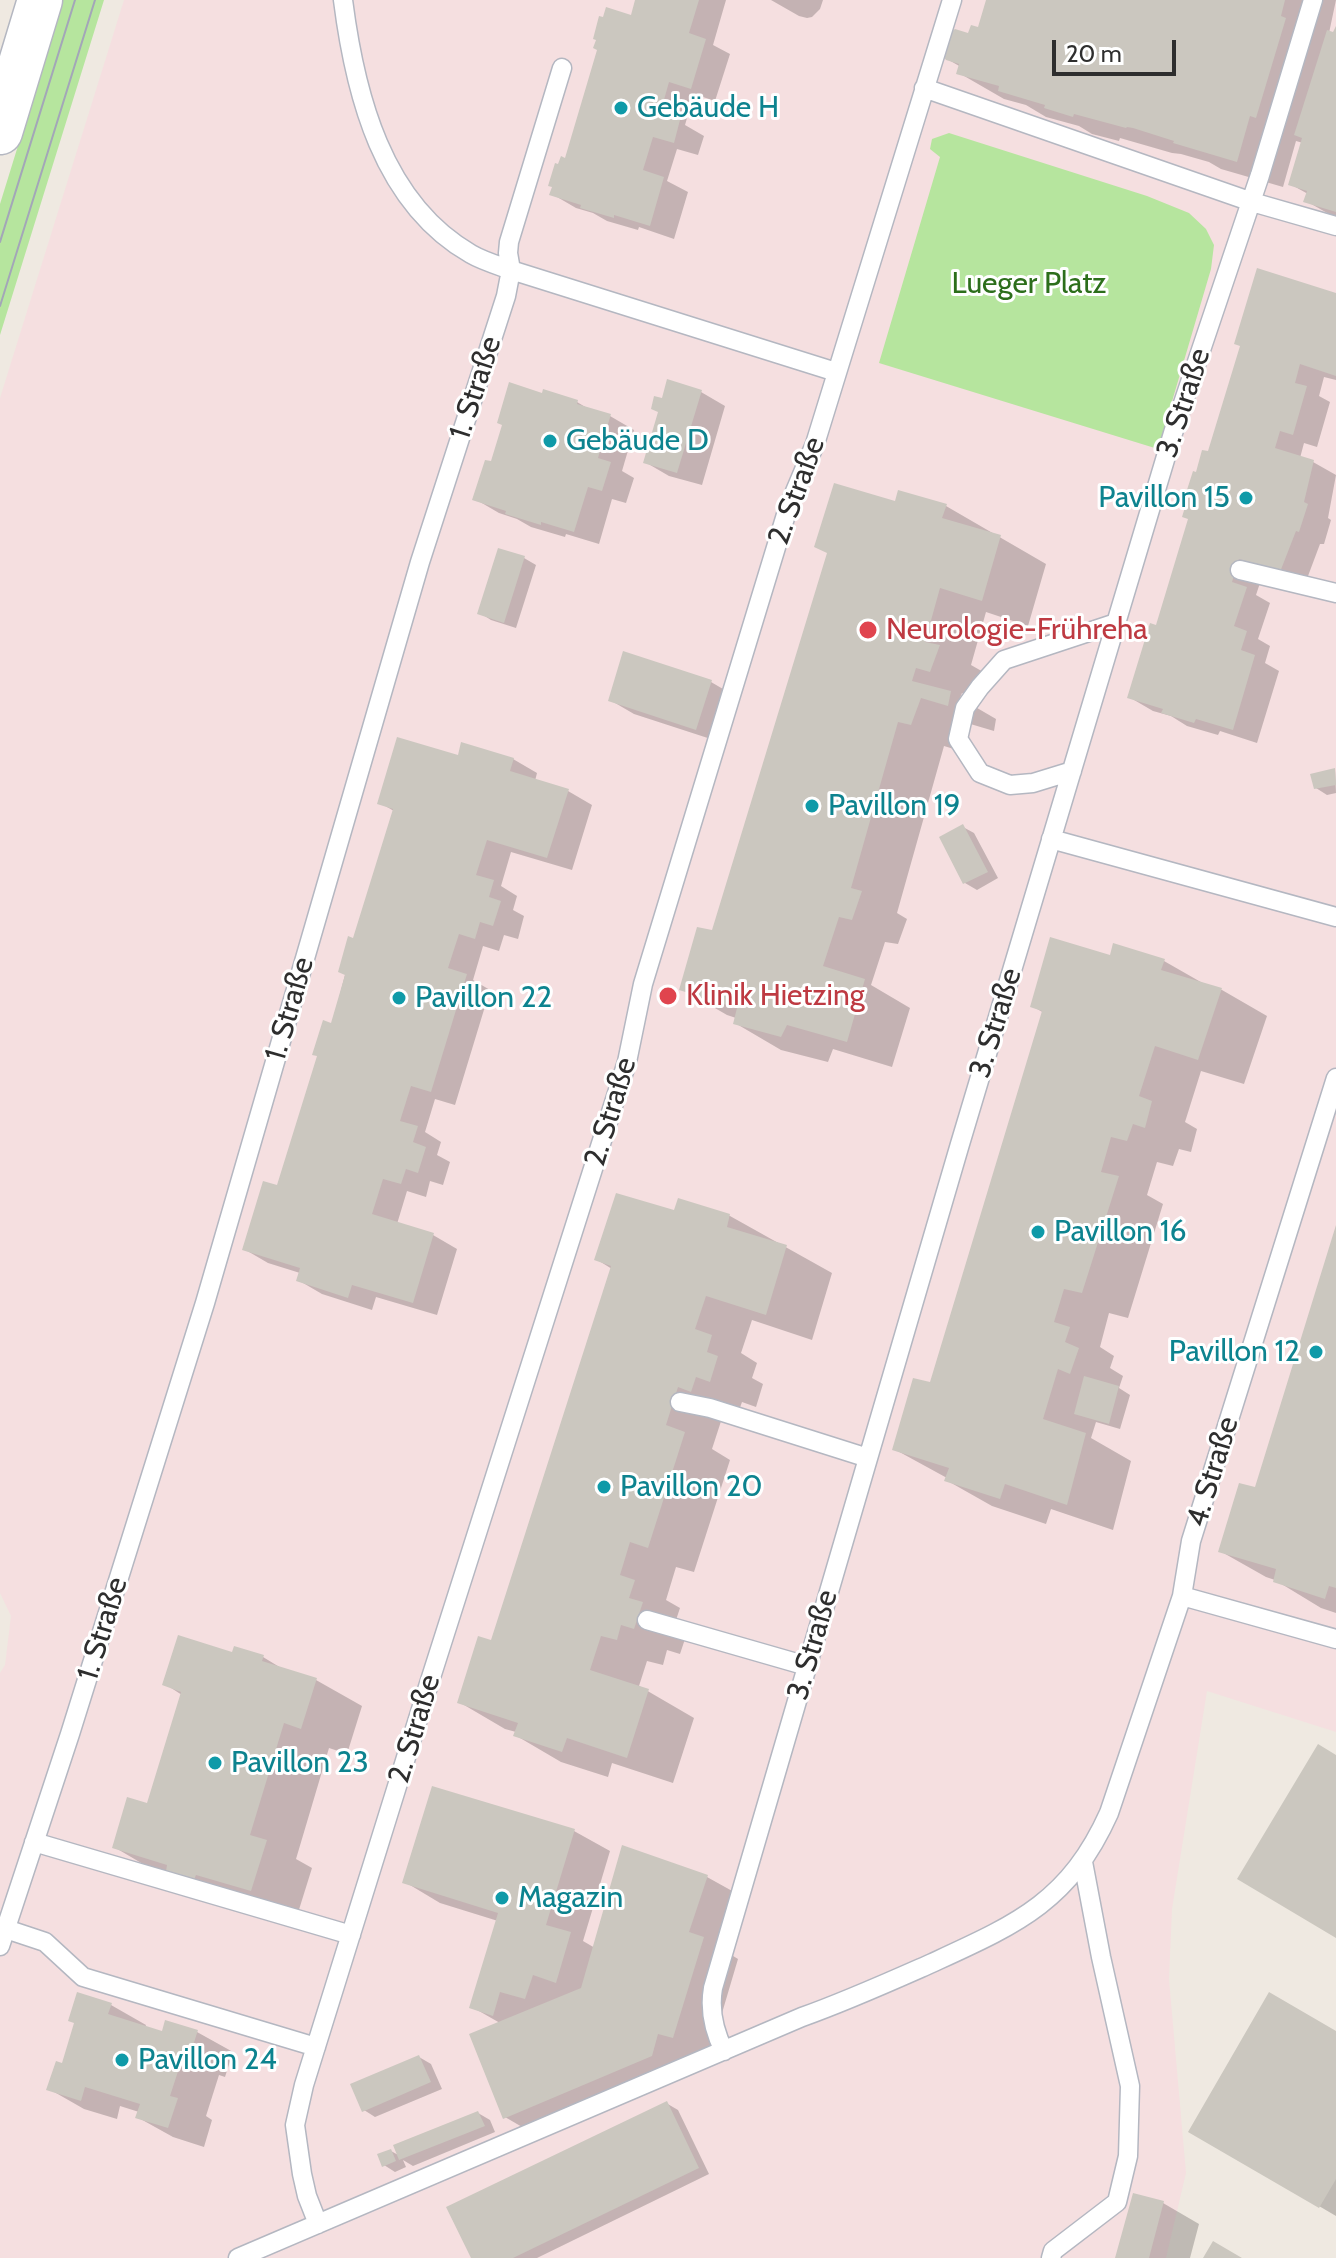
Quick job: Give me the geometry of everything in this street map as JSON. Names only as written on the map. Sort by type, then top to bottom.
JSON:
[{"type":"street","points":[[0,132],[40,0]]},
{"type":"lane","points":[[343,0],[350,48],[367,118],[380,150],[407,197],[431,224],[457,244],[486,261],[511,270],[836,372]]},
{"type":"lane","name":"2. Straße","points":[[318,2224],[304,2185],[295,2125],[316,2047],[627,1062],[643,984],[783,523],[815,444],[952,0]]},
{"type":"lane","name":"3. Straße","points":[[724,2051],[711,2010],[713,1988],[1173,433],[1252,202],[1313,0]]},
{"type":"lane","name":"1. Straße","points":[[3,1938],[205,1303],[420,562],[506,296],[511,270],[509,242],[562,68]]},
{"type":"lane","points":[[924,88],[1252,202],[1336,226]]},
{"type":"lane","points":[[1240,570],[1336,593]]},
{"type":"lane","points":[[1072,771],[1033,783],[1010,785],[980,773],[958,739],[965,708],[1004,660],[1116,623]]},
{"type":"lane","points":[[1051,839],[1336,917]]},
{"type":"lane","name":"4. Straße","points":[[238,2258],[802,2017],[862,1995],[994,1935],[1017,1922],[1067,1881],[1083,1862],[1109,1813],[1182,1596],[1191,1541],[1336,1078]]},
{"type":"lane","points":[[680,1402],[710,1408],[868,1458]]},
{"type":"lane","points":[[1182,1596],[1336,1639]]},
{"type":"lane","points":[[647,1620],[807,1666]]},
{"type":"lane","points":[[34,1842],[351,1935]]},
{"type":"lane","points":[[1051,2258],[1053,2251],[1117,2202],[1128,2156],[1130,2086],[1083,1862]]},
{"type":"lane","points":[[3,1938],[45,1942],[83,1977],[316,2047]]},
{"type":"shaded area","name":"Klinik Hietzing","points":[[124,0],[1336,0],[1336,1732],[1207,1691],[1172,1909],[1169,1979],[1186,2173],[1166,2258],[0,2258],[0,1673],[5,1665],[11,1616],[0,1593],[0,398]]},
{"type":"green space","points":[[63,0],[104,0],[0,335],[0,204]]},
{"type":"green space","name":"Lueger Platz","points":[[949,133],[1147,196],[1189,213],[1206,229],[1214,245],[1211,269],[1158,449],[879,363],[940,157],[930,149],[932,139]]},
{"type":"building","name":"Gebäude H","points":[[635,0],[699,0],[689,33],[706,39],[691,89],[669,82],[660,114],[680,120],[674,143],[653,137],[643,170],[664,177],[650,226],[580,208],[581,205],[549,195],[552,187],[548,186],[555,163],[558,164],[561,156],[565,158],[597,50],[593,48],[596,40],[593,39],[599,16],[603,17],[606,7],[631,15]]},
{"type":"building","points":[[986,0],[1285,0],[1281,16],[1286,18],[1256,118],[1250,116],[1237,162],[1133,128],[1074,114],[1073,117],[1044,108],[1045,105],[998,91],[999,86],[956,74],[959,64],[943,56],[950,33],[955,29],[968,33],[971,25],[978,27]]},
{"type":"building","points":[[1336,26],[1336,212],[1303,202],[1307,191],[1288,185],[1302,138],[1294,135],[1327,30],[1333,32]]},
{"type":"building","name":"Pavillon 15","points":[[1257,268],[1336,293],[1336,376],[1300,364],[1295,383],[1307,386],[1293,435],[1280,431],[1275,448],[1314,460],[1304,502],[1308,504],[1280,572],[1239,559],[1232,582],[1247,587],[1234,626],[1247,631],[1241,650],[1255,655],[1233,730],[1196,719],[1194,723],[1127,698],[1150,623],[1156,625],[1188,519],[1182,517],[1189,494],[1186,493],[1202,450],[1208,451],[1240,346],[1234,344]]},
{"type":"building","points":[[667,379],[702,390],[677,473],[643,463],[658,412],[651,409],[654,396],[662,398]]},
{"type":"building","name":"Gebäude D","points":[[509,382],[542,393],[543,389],[611,414],[598,458],[611,462],[602,491],[588,487],[574,532],[505,514],[506,511],[472,500],[485,460],[491,461],[502,425],[497,423]]},
{"type":"building","name":"Pavillon 19","points":[[834,483],[895,501],[898,490],[947,504],[942,518],[1001,535],[982,601],[940,588],[925,642],[940,645],[930,672],[916,668],[912,681],[951,691],[948,706],[921,698],[911,725],[898,722],[851,888],[862,891],[852,920],[839,917],[823,966],[865,979],[847,1042],[787,1025],[781,1037],[733,1024],[737,1008],[679,990],[697,927],[712,930],[827,553],[814,547]]},
{"type":"building","points":[[498,548],[525,556],[504,623],[477,614]]},
{"type":"building","points":[[623,651],[712,680],[696,730],[608,701]]},
{"type":"building","name":"Pavillon 22","points":[[397,737],[458,755],[461,742],[514,758],[510,771],[569,789],[547,858],[487,840],[476,875],[494,880],[489,897],[501,901],[493,926],[480,922],[475,939],[459,934],[448,968],[467,974],[431,1092],[411,1086],[400,1121],[418,1126],[413,1142],[426,1147],[418,1173],[406,1169],[401,1184],[383,1179],[372,1214],[434,1233],[413,1303],[352,1285],[348,1298],[296,1281],[300,1268],[242,1250],[263,1181],[277,1185],[317,1056],[312,1055],[323,1020],[331,1023],[345,975],[338,972],[348,936],[353,938],[393,809],[377,804]]},
{"type":"building","points":[[1335,768],[1336,785],[1314,789],[1310,774]]},
{"type":"building","points":[[963,824],[988,872],[963,884],[939,837]]},
{"type":"building","name":"Pavillon 16","points":[[1050,937],[1110,955],[1113,943],[1165,959],[1161,970],[1222,988],[1198,1060],[1155,1046],[1139,1096],[1152,1101],[1145,1128],[1133,1124],[1127,1141],[1111,1137],[1101,1172],[1119,1176],[1082,1293],[1064,1289],[1054,1322],[1070,1327],[1065,1342],[1079,1348],[1070,1374],[1058,1369],[1043,1419],[1086,1433],[1067,1505],[1005,1484],[1000,1499],[944,1481],[949,1468],[892,1450],[913,1378],[930,1382],[1042,1011],[1030,1007]]},
{"type":"building","name":"Pavillon 20","points":[[616,1193],[674,1210],[678,1198],[730,1214],[727,1227],[787,1245],[766,1315],[706,1296],[695,1329],[712,1335],[707,1352],[718,1356],[710,1382],[696,1377],[691,1392],[678,1387],[666,1425],[685,1432],[648,1548],[630,1542],[620,1575],[635,1580],[629,1598],[643,1602],[634,1629],[621,1625],[617,1640],[601,1636],[590,1670],[649,1689],[627,1758],[567,1738],[562,1752],[513,1736],[518,1723],[457,1703],[478,1636],[491,1640],[611,1266],[594,1260]]},
{"type":"building","name":"Pavillon 12","points":[[1336,1225],[1336,1588],[1329,1586],[1325,1599],[1273,1582],[1276,1569],[1218,1552],[1239,1483],[1255,1487]]},
{"type":"building","points":[[1084,1376],[1119,1386],[1109,1424],[1074,1414]]},
{"type":"building","name":"Pavillon 23","points":[[178,1635],[232,1652],[234,1646],[264,1655],[262,1661],[317,1678],[301,1729],[284,1723],[250,1835],[267,1840],[251,1891],[196,1875],[194,1880],[166,1871],[167,1865],[112,1848],[127,1797],[147,1803],[181,1692],[162,1685]]},
{"type":"building","points":[[1318,1744],[1336,1755],[1336,1938],[1237,1879]]},
{"type":"building","name":"Magazin","points":[[432,1786],[575,1829],[546,1925],[571,1932],[556,1983],[533,1975],[525,1999],[500,1992],[493,2016],[469,2008],[498,1913],[402,1883]]},
{"type":"building","points":[[622,1845],[708,1875],[689,1932],[704,1937],[673,2038],[658,2034],[652,2056],[503,2119],[469,2034],[581,1988]]},
{"type":"building","name":"Pavillon 24","points":[[77,1992],[112,2003],[108,2014],[162,2031],[165,2020],[198,2030],[189,2058],[183,2056],[170,2096],[178,2098],[168,2128],[135,2118],[140,2104],[85,2087],[81,2101],[46,2090],[56,2061],[62,2063],[74,2023],[68,2021]]},
{"type":"building","points":[[1269,1992],[1336,2031],[1336,2179],[1319,2208],[1188,2132]]},
{"type":"building","points":[[419,2055],[431,2082],[362,2112],[350,2084]]},
{"type":"building","points":[[667,2101],[699,2168],[513,2258],[471,2258],[446,2207]]},
{"type":"building","points":[[478,2111],[485,2126],[399,2160],[393,2145]]},
{"type":"building","points":[[391,2149],[396,2161],[382,2167],[377,2154]]},
{"type":"building","points":[[1133,2193],[1164,2201],[1149,2258],[1115,2258]]},
{"type":"building","points":[[1213,2241],[1242,2258],[1203,2258]]},
{"type":"tram line","points":[[0,242],[75,0]]},
{"type":"tram line","points":[[0,306],[95,0]]},
{"type":"place","name":"Gebäude H","points":[[621,108]]},
{"type":"place","name":"Gebäude D","points":[[550,441]]},
{"type":"place","name":"Pavillon 15","points":[[1246,498]]},
{"type":"place","name":"Neurologie-Frühreha","points":[[868,630]]},
{"type":"place","name":"Pavillon 19","points":[[812,806]]},
{"type":"place","name":"Klinik Hietzing","points":[[668,996]]},
{"type":"place","name":"Pavillon 22","points":[[399,998]]},
{"type":"place","name":"Pavillon 16","points":[[1038,1232]]},
{"type":"place","name":"Pavillon 12","points":[[1316,1352]]},
{"type":"place","name":"Pavillon 20","points":[[604,1487]]},
{"type":"place","name":"Pavillon 23","points":[[215,1763]]},
{"type":"place","name":"Magazin","points":[[502,1898]]},
{"type":"place","name":"Pavillon 24","points":[[122,2060]]}]
